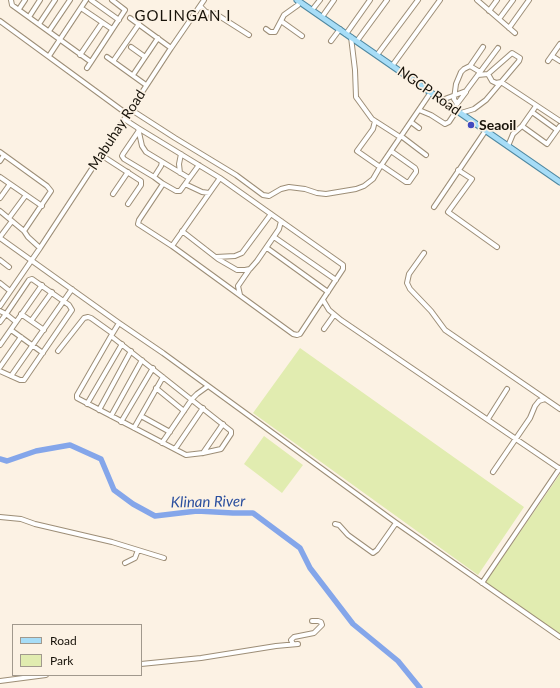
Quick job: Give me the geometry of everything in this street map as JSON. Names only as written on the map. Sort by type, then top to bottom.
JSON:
[{"type":"main road","name":"NGCP Road","points":[[301,1],[346,34],[457,109],[560,182]]},
{"type":"street","points":[[11,0],[12,4],[91,62]]},
{"type":"street","points":[[19,9],[25,0]]},
{"type":"street","points":[[29,16],[40,0]]},
{"type":"street","points":[[39,24],[55,0]]},
{"type":"street","points":[[49,31],[70,0]]},
{"type":"street","points":[[49,56],[86,0]]},
{"type":"street","points":[[91,0],[119,20]]},
{"type":"street","points":[[87,68],[125,9],[112,0]]},
{"type":"street","name":"Mabuhay Road","points":[[0,306],[204,0]]},
{"type":"street","points":[[312,10],[320,0]]},
{"type":"street","points":[[322,17],[334,0]]},
{"type":"street","points":[[346,34],[370,0]]},
{"type":"street","points":[[357,41],[387,0]]},
{"type":"street","points":[[377,55],[418,0]]},
{"type":"street","points":[[392,66],[440,0]]},
{"type":"street","points":[[477,0],[515,33]]},
{"type":"street","points":[[489,11],[497,0]]},
{"type":"street","points":[[499,19],[513,0]]},
{"type":"street","points":[[509,28],[529,0]]},
{"type":"street","points":[[266,29],[270,32],[275,32],[284,15],[301,1]]},
{"type":"street","points":[[200,6],[206,12],[216,14],[249,35]]},
{"type":"street","points":[[81,8],[112,29]]},
{"type":"street","points":[[206,12],[206,18]]},
{"type":"street","points":[[130,18],[171,48]]},
{"type":"street","points":[[0,21],[127,114]]},
{"type":"street","points":[[281,21],[302,36]]},
{"type":"street","points":[[80,54],[102,23]]},
{"type":"street","points":[[114,60],[139,24]]},
{"type":"street","points":[[330,41],[340,29]]},
{"type":"street","points":[[351,37],[355,70],[355,94],[359,103],[375,121],[426,155]]},
{"type":"street","points":[[133,75],[158,38]]},
{"type":"street","points":[[548,61],[560,44]]},
{"type":"street","points":[[131,47],[145,57]]},
{"type":"street","points":[[457,109],[454,95],[459,76],[463,70],[470,66],[483,47]]},
{"type":"street","points":[[419,110],[429,114],[445,124],[449,122],[466,91],[498,48]]},
{"type":"street","points":[[457,109],[474,109],[486,100],[520,58],[512,53],[507,56],[499,66],[488,74],[479,74],[470,66]]},
{"type":"street","points":[[107,56],[146,85]]},
{"type":"street","points":[[552,56],[560,61]]},
{"type":"street","points":[[488,74],[491,80],[496,83],[501,82],[536,106],[559,119]]},
{"type":"street","points":[[496,83],[496,88]]},
{"type":"street","points":[[442,100],[466,91]]},
{"type":"street","points":[[130,109],[236,175],[265,196],[269,196],[281,189],[286,188],[305,189],[326,194],[356,189],[371,181],[431,92]]},
{"type":"street","points":[[508,146],[513,134],[522,126],[536,106]]},
{"type":"street","points":[[522,126],[547,144],[559,128],[532,112]]},
{"type":"street","points":[[124,119],[138,130],[182,154],[220,178],[343,265],[343,268],[336,280],[303,330],[297,335],[293,334],[172,246],[138,224],[139,220],[162,186],[162,183]]},
{"type":"street","points":[[375,121],[373,129],[357,151],[406,182],[409,182],[416,170],[391,151]]},
{"type":"street","points":[[410,122],[419,128]]},
{"type":"street","points":[[138,130],[142,146],[146,152],[189,178]]},
{"type":"street","points":[[138,130],[122,156],[124,159],[162,183],[178,192],[199,165]]},
{"type":"street","points":[[434,206],[486,130]]},
{"type":"street","points":[[0,161],[2,153],[50,189],[50,194],[24,231]]},
{"type":"street","points":[[180,173],[178,164],[182,154]]},
{"type":"street","points":[[100,155],[128,172],[141,183],[128,204]]},
{"type":"street","points":[[154,177],[162,162]]},
{"type":"street","points":[[458,170],[472,179],[448,212],[497,247]]},
{"type":"street","points":[[113,194],[128,172]]},
{"type":"street","points":[[0,177],[42,206]]},
{"type":"street","points":[[172,246],[220,178]]},
{"type":"street","points":[[0,198],[10,184]]},
{"type":"street","points":[[185,184],[202,192],[209,193]]},
{"type":"street","points":[[26,195],[0,238],[163,353],[396,523],[560,637]]},
{"type":"street","points":[[0,211],[24,231],[40,248]]},
{"type":"street","points":[[216,257],[235,256],[242,253],[271,214]]},
{"type":"street","points":[[240,295],[238,286],[249,269],[267,248],[279,229],[281,221]]},
{"type":"street","points":[[182,231],[216,257],[237,270],[249,269]]},
{"type":"street","points":[[274,237],[336,280]]},
{"type":"street","points":[[267,248],[328,292]]},
{"type":"street","points":[[424,253],[408,274],[407,283],[410,289],[431,311],[445,330],[560,409]]},
{"type":"street","points":[[0,260],[9,267]]},
{"type":"street","points":[[0,322],[32,279],[64,301],[71,307],[72,310],[24,380],[20,380],[0,371]]},
{"type":"street","points":[[0,283],[10,291]]},
{"type":"street","points":[[0,345],[42,285]]},
{"type":"street","points":[[11,376],[72,289]]},
{"type":"street","points":[[31,321],[52,292]]},
{"type":"street","points":[[323,300],[334,314],[560,469],[482,583]]},
{"type":"street","points":[[0,311],[16,322]]},
{"type":"street","points":[[21,314],[44,330]]},
{"type":"street","points":[[324,329],[334,314]]},
{"type":"street","points":[[58,352],[84,318],[91,318],[112,334],[122,344],[231,431],[231,434],[220,449],[186,455],[78,400],[77,395],[112,334],[119,323]]},
{"type":"street","points":[[11,330],[43,353]]},
{"type":"street","points":[[0,367],[21,337]]},
{"type":"street","points":[[87,404],[122,344]]},
{"type":"street","points":[[99,410],[131,351]]},
{"type":"street","points":[[111,416],[142,360]]},
{"type":"street","points":[[121,422],[153,368]]},
{"type":"street","points":[[134,428],[164,376]]},
{"type":"street","points":[[162,443],[192,400],[197,394],[208,386]]},
{"type":"street","points":[[156,388],[184,411]]},
{"type":"street","points":[[488,419],[507,389]]},
{"type":"street","points":[[493,472],[530,418],[535,406],[539,401],[545,399]]},
{"type":"street","points":[[175,449],[203,408]]},
{"type":"street","points":[[141,416],[170,432]]},
{"type":"street","points":[[203,453],[223,424]]},
{"type":"street","points":[[0,517],[21,519],[39,525],[112,542],[164,558]]},
{"type":"street","points":[[335,524],[339,525],[348,535],[373,554],[396,523]]},
{"type":"street","points":[[125,563],[135,558],[138,550]]},
{"type":"street","points":[[293,644],[292,640],[294,637],[314,633],[322,625],[321,622],[312,621]]},
{"type":"street","points":[[142,664],[201,658],[298,644]]},
{"type":"street","points":[[0,680],[37,676]]},
{"type":"green space","points":[[300,348],[524,507],[478,575],[253,413]]},
{"type":"green space","points":[[264,436],[303,465],[282,493],[244,464]]},
{"type":"green space","points":[[560,474],[560,635],[485,583]]},
{"type":"waterway","name":"Klinan River","points":[[0,459],[7,461],[36,451],[70,445],[101,459],[114,490],[133,504],[155,516],[197,511],[253,513],[300,548],[310,568],[353,624],[398,661],[420,688]]},
{"type":"place","name":"Seaoil","points":[[471,125]]},
{"type":"district","name":"GOLINGAN I","points":[[183,16]]}]
